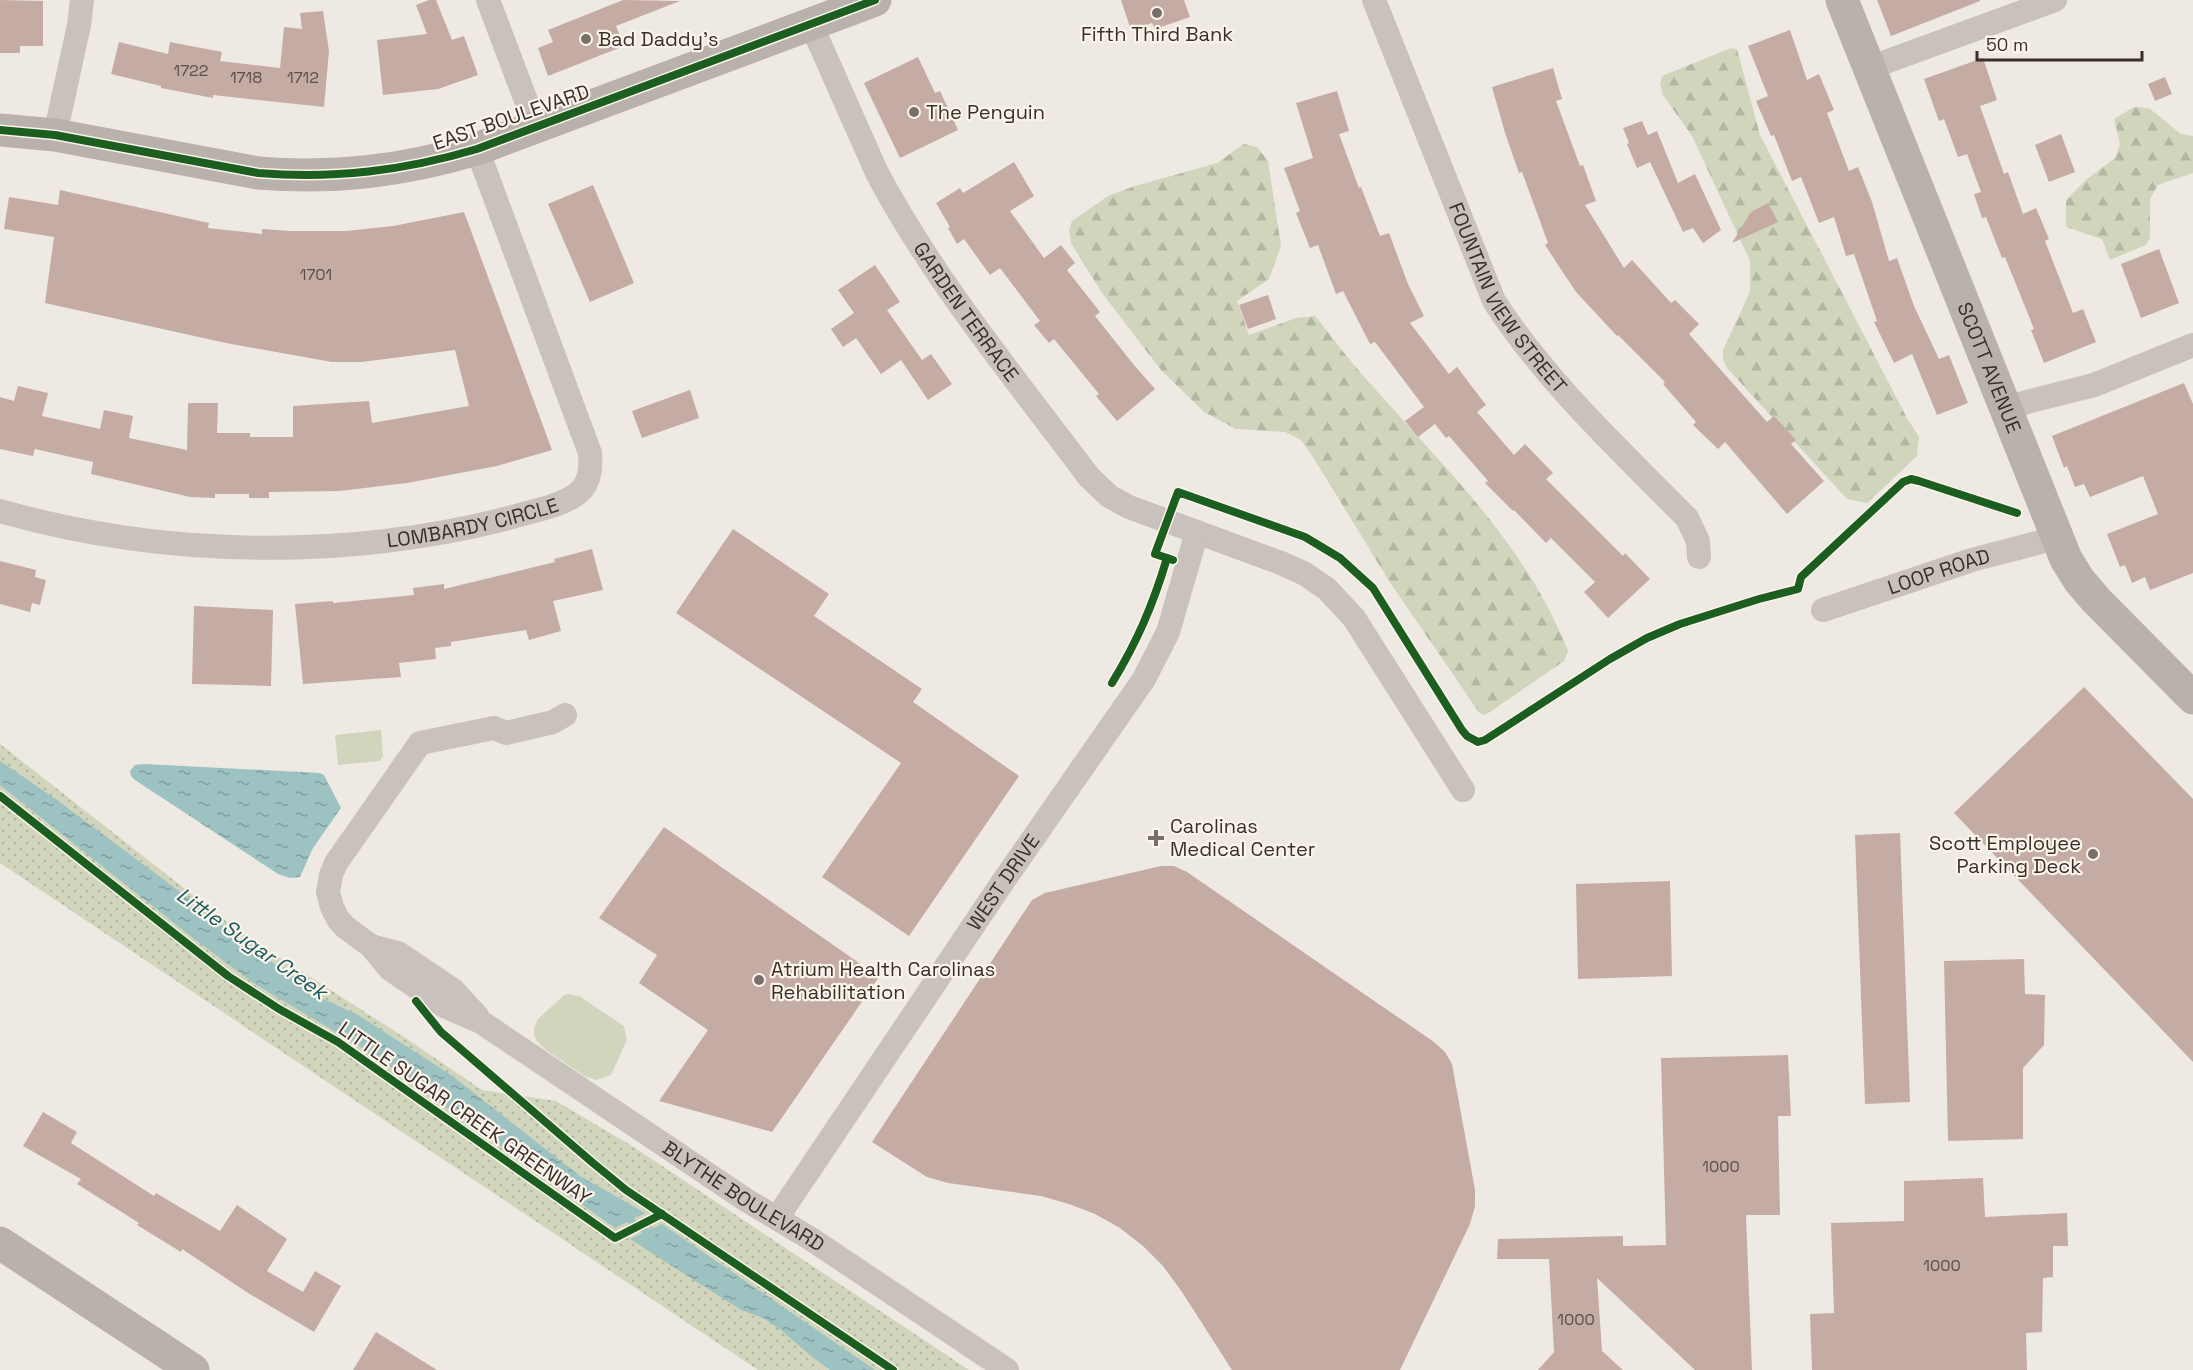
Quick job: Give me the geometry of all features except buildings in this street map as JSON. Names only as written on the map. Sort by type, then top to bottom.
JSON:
[{"type":"street","points":[[55,135],[79,25],[82,0]]},
{"type":"street","points":[[488,0],[536,127]]},
{"type":"street","name":"EAST BOULEVARD","points":[[0,130],[55,135],[212,166],[288,176],[376,172],[433,162],[477,149],[875,0]]},
{"type":"street","name":"FOUNTAIN VIEW STREET","points":[[1374,0],[1494,302],[1520,340],[1555,382],[1687,518],[1698,541],[1699,557]]},
{"type":"street","name":"SCOTT AVENUE","points":[[1842,0],[2056,538],[2079,580],[2193,698]]},
{"type":"street","points":[[1869,69],[2055,0]]},
{"type":"street","name":"GARDEN TERRACE","points":[[811,24],[888,195],[962,309],[1089,477],[1109,496],[1129,507],[1281,563],[1305,574],[1327,589],[1354,618],[1463,790]]},
{"type":"street","name":"LOMBARDY CIRCLE","points":[[0,511],[52,524],[132,538],[213,546],[295,548],[356,544],[470,528],[526,514],[577,496],[587,484],[591,468],[590,453],[477,149]]},
{"type":"street","points":[[2006,409],[2094,385],[2191,346]]},
{"type":"street","name":"WEST DRIVE","points":[[777,1218],[1002,883],[1144,679],[1168,632],[1197,532]]},
{"type":"street","name":"LOOP ROAD","points":[[1823,610],[1972,560],[2056,538]]},
{"type":"street","name":"BLYTHE BOULEVARD","points":[[494,728],[420,743],[336,863],[328,892],[338,919],[371,946],[390,969],[444,1006],[482,1022],[663,1145],[811,1239],[1006,1370]]},
{"type":"street","points":[[0,1243],[193,1370]]},
{"type":"green space","points":[[1731,48],[1737,49],[1760,135],[1919,437],[1917,456],[1867,503],[1847,499],[1728,369],[1723,360],[1723,350],[1750,292],[1750,261],[1692,136],[1663,95],[1660,84],[1662,76]]},
{"type":"green space","points":[[2134,107],[2149,108],[2181,134],[2193,136],[2193,173],[2158,185],[2150,199],[2150,238],[2146,245],[2110,260],[2102,239],[2066,227],[2066,200],[2087,179],[2115,158],[2120,144],[2114,119]]},
{"type":"green space","points":[[1244,144],[1257,147],[1268,161],[1281,246],[1269,279],[1237,301],[1249,335],[1296,318],[1315,316],[1360,372],[1480,507],[1506,541],[1551,612],[1568,651],[1564,661],[1487,714],[1483,715],[1478,711],[1389,581],[1301,440],[1285,432],[1236,429],[1204,412],[1161,370],[1102,293],[1071,243],[1069,230],[1072,221],[1108,196],[1217,163]]},
{"type":"green space","points":[[381,730],[383,756],[380,761],[338,765],[335,735]]},
{"type":"green space","points":[[0,744],[240,932],[482,1090],[556,1101],[632,1146],[969,1370],[758,1370],[0,863]]},
{"type":"green space","points":[[568,994],[579,996],[624,1026],[627,1040],[611,1075],[597,1080],[586,1077],[546,1050],[536,1040],[534,1028],[538,1019]]},
{"type":"water","points":[[0,761],[57,800],[203,909],[249,948],[291,974],[319,997],[358,1015],[451,1075],[580,1176],[645,1213],[615,1228],[371,1053],[255,984],[189,935],[0,785]]},
{"type":"water","points":[[135,765],[320,773],[324,775],[341,808],[313,848],[300,877],[290,878],[278,874],[135,780],[130,771]]},
{"type":"water","points":[[662,1224],[875,1370],[830,1370],[763,1318],[741,1310],[630,1239]]},
{"type":"waterway","name":"Little Sugar Creek","points":[[624,1216],[652,1235]]},
{"type":"cycle path","points":[[0,130],[55,135],[258,173],[314,175],[369,172],[422,163],[477,149],[875,0]]},
{"type":"cycle path","points":[[1173,560],[1155,554],[1178,492],[1305,537],[1340,558],[1373,588],[1462,730],[1478,742],[1485,740],[1610,659],[1647,638],[1680,624],[1798,589],[1801,577],[1903,482],[1911,479],[1919,481],[2017,513]]},
{"type":"cycle path","points":[[1112,683],[1144,623],[1167,558]]},
{"type":"cycle path","name":"LITTLE SUGAR CREEK GREENWAY","points":[[0,796],[228,976],[279,1009],[338,1042],[615,1238],[662,1214]]},
{"type":"cycle path","points":[[416,1001],[441,1032],[626,1190],[893,1370]]},
{"type":"place","name":"Fifth Third Bank","points":[[1157,13]]},
{"type":"place","name":"Bad Daddy's","points":[[586,39]]},
{"type":"place","name":"The Penguin","points":[[914,112]]},
{"type":"place","name":"Carolinas Medical Center","points":[[1156,838]]},
{"type":"place","name":"Scott Employee Parking Deck","points":[[2093,854]]},
{"type":"place","name":"Atrium Health Carolinas Rehabilitation","points":[[759,980]]}]
